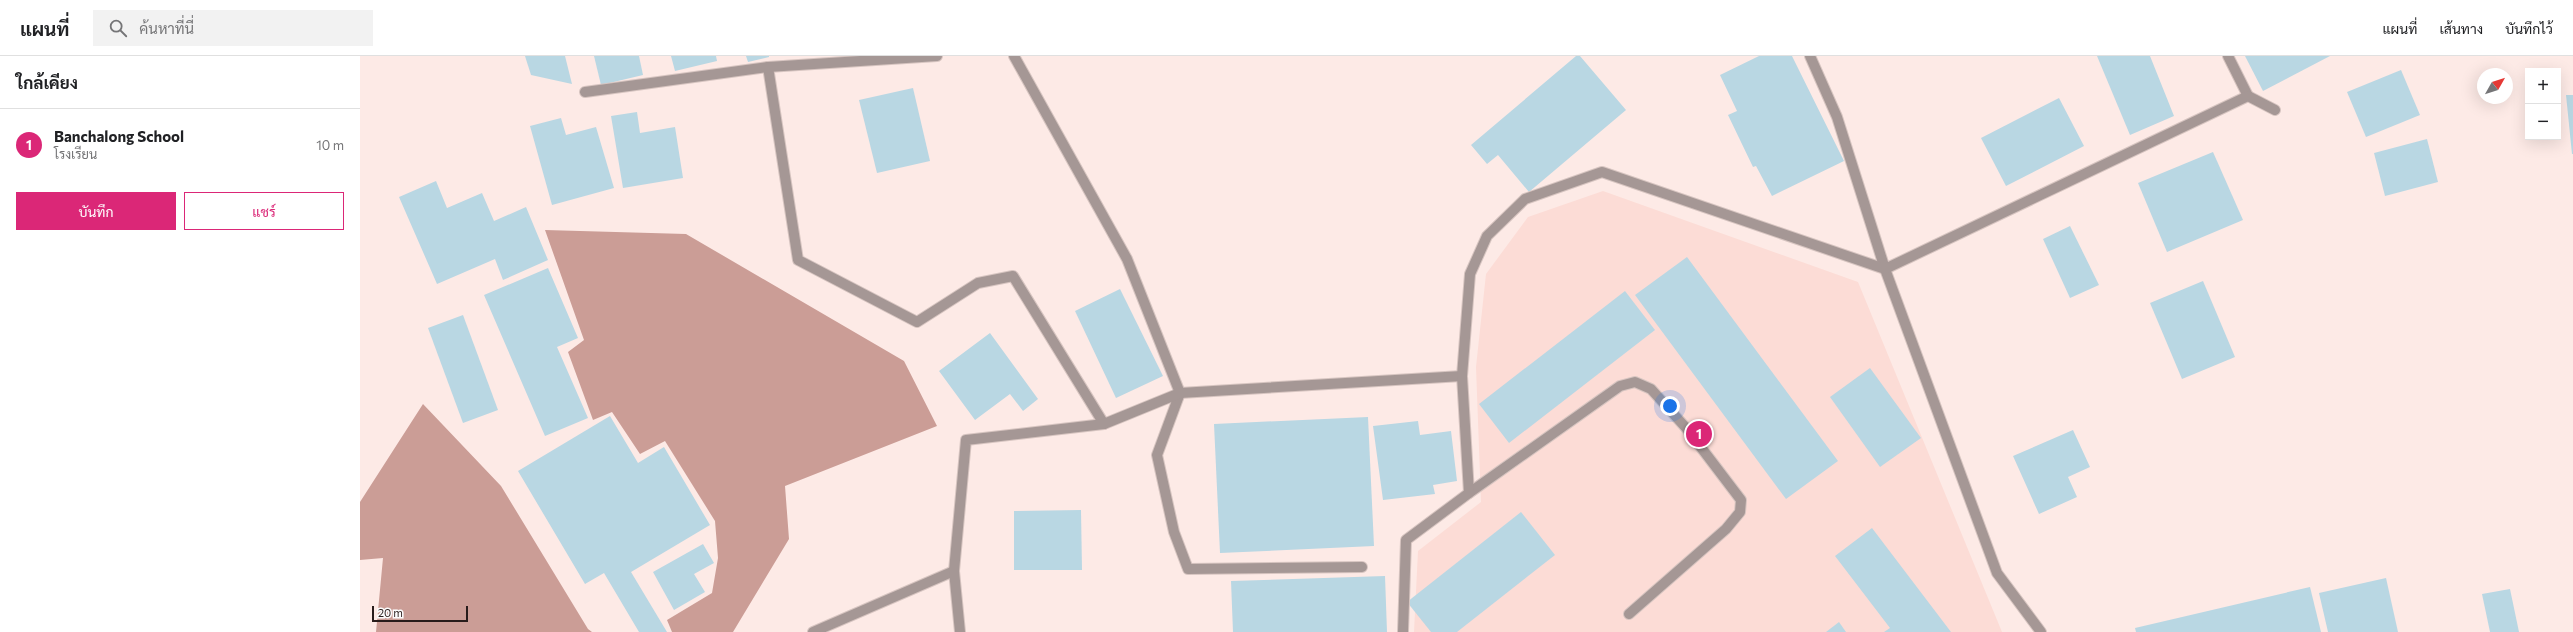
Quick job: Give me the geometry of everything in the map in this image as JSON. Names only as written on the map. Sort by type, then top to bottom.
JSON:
[{"type":"street","points":[[585,92],[768,67],[937,56]]},
{"type":"street","points":[[1014,56],[1127,259],[1180,393],[1157,455],[1174,532],[1188,569],[1362,567]]},
{"type":"street","points":[[1810,56],[1837,117],[1885,269],[1997,573],[2041,632]]},
{"type":"street","points":[[2228,56],[2248,96],[2276,110]]},
{"type":"street","points":[[768,67],[798,260],[917,322],[978,283],[1013,276],[1104,424]]},
{"type":"street","points":[[1469,493],[1462,376],[1470,274],[1487,236],[1525,199],[1602,172],[1885,269],[2248,96]]},
{"type":"street","points":[[960,632],[954,571],[966,440],[1104,424],[1180,393],[1462,376]]},
{"type":"street","points":[[1403,632],[1406,540],[1469,493],[1620,386],[1635,382],[1651,390],[1687,429],[1741,500],[1740,512],[1726,529],[1629,614]]},
{"type":"street","points":[[813,632],[954,571]]},
{"type":"shaded area","points":[[1603,191],[1858,282],[2002,632],[1414,632],[1418,551],[1481,502],[1476,367],[1486,274],[1528,217]]},
{"type":"shaded area","points":[[545,230],[686,234],[904,361],[937,426],[785,486],[789,539],[733,632],[672,632],[667,620],[712,593],[718,558],[715,521],[665,441],[640,454],[612,412],[593,420],[568,352],[584,340]]},
{"type":"shaded area","points":[[423,404],[501,486],[588,629],[592,632],[376,632],[383,558],[360,560],[360,502]]},
{"type":"building","points":[[525,56],[565,56],[572,84],[531,75]]},
{"type":"building","points":[[594,56],[639,56],[643,75],[601,85]]},
{"type":"building","points":[[671,56],[716,56],[717,61],[675,71]]},
{"type":"building","points":[[746,56],[769,56],[769,57],[748,62]]},
{"type":"building","points":[[1576,56],[1580,56],[1626,110],[1529,192],[1498,155],[1487,164],[1471,145]]},
{"type":"building","points":[[1759,56],[1792,56],[1844,161],[1772,196],[1756,166],[1753,167],[1728,115],[1737,111],[1720,75]]},
{"type":"building","points":[[2097,56],[2150,56],[2174,116],[2130,135]]},
{"type":"building","points":[[2245,56],[2330,56],[2263,91]]},
{"type":"building","points":[[2401,70],[2420,115],[2366,137],[2347,92]]},
{"type":"building","points":[[913,88],[930,161],[877,173],[859,100]]},
{"type":"building","points":[[2566,95],[2573,95],[2573,154],[2572,154]]},
{"type":"building","points":[[2059,98],[2084,146],[2006,186],[1981,138]]},
{"type":"building","points":[[637,112],[640,133],[675,127],[683,178],[623,188],[611,116]]},
{"type":"building","points":[[561,118],[566,135],[596,127],[614,188],[552,205],[530,126]]},
{"type":"building","points":[[2427,139],[2438,182],[2385,196],[2374,153]]},
{"type":"building","points":[[2213,152],[2243,220],[2167,252],[2138,183]]},
{"type":"building","points":[[436,181],[447,208],[482,193],[494,221],[526,207],[548,260],[503,280],[495,259],[437,284],[399,197]]},
{"type":"building","points":[[2070,226],[2099,285],[2070,298],[2043,239]]},
{"type":"building","points":[[1687,257],[1838,461],[1786,499],[1635,295]]},
{"type":"building","points":[[548,268],[578,338],[557,347],[588,418],[545,436],[484,295]]},
{"type":"building","points":[[2203,281],[2235,357],[2182,379],[2150,303]]},
{"type":"building","points":[[1120,289],[1163,376],[1116,398],[1075,311]]},
{"type":"building","points":[[1625,291],[1655,330],[1509,443],[1479,404]]},
{"type":"building","points":[[463,315],[498,410],[463,423],[428,328]]},
{"type":"building","points":[[990,333],[1038,399],[1023,411],[1010,394],[975,420],[939,371]]},
{"type":"building","points":[[1870,368],[1921,438],[1880,467],[1830,397]]},
{"type":"building","points":[[610,416],[638,463],[664,447],[710,525],[631,572],[667,632],[639,632],[604,573],[585,584],[518,471]]},
{"type":"building","points":[[1368,417],[1374,546],[1220,553],[1214,424]]},
{"type":"building","points":[[1418,421],[1420,435],[1451,431],[1457,481],[1433,485],[1435,494],[1383,500],[1373,426]]},
{"type":"building","points":[[2073,430],[2090,467],[2068,477],[2077,497],[2039,514],[2013,456]]},
{"type":"building","points":[[1081,510],[1082,570],[1014,570],[1014,511]]},
{"type":"building","points":[[1521,512],[1555,555],[1457,632],[1431,632],[1407,602]]},
{"type":"building","points":[[1872,528],[1951,632],[1884,632],[1890,628],[1835,556]]},
{"type":"building","points":[[703,544],[714,563],[694,574],[705,592],[674,610],[653,572]]},
{"type":"building","points":[[1385,576],[1387,632],[1233,632],[1231,581]]},
{"type":"building","points":[[2386,578],[2398,632],[2328,632],[2319,593]]},
{"type":"building","points":[[2310,587],[2321,632],[2136,632],[2135,628]]},
{"type":"building","points":[[2510,589],[2519,632],[2490,632],[2482,594]]},
{"type":"building","points":[[1839,622],[1846,632],[1826,632]]},
{"type":"place","name":"Banchalong School","points":[[1699,434]]}]
